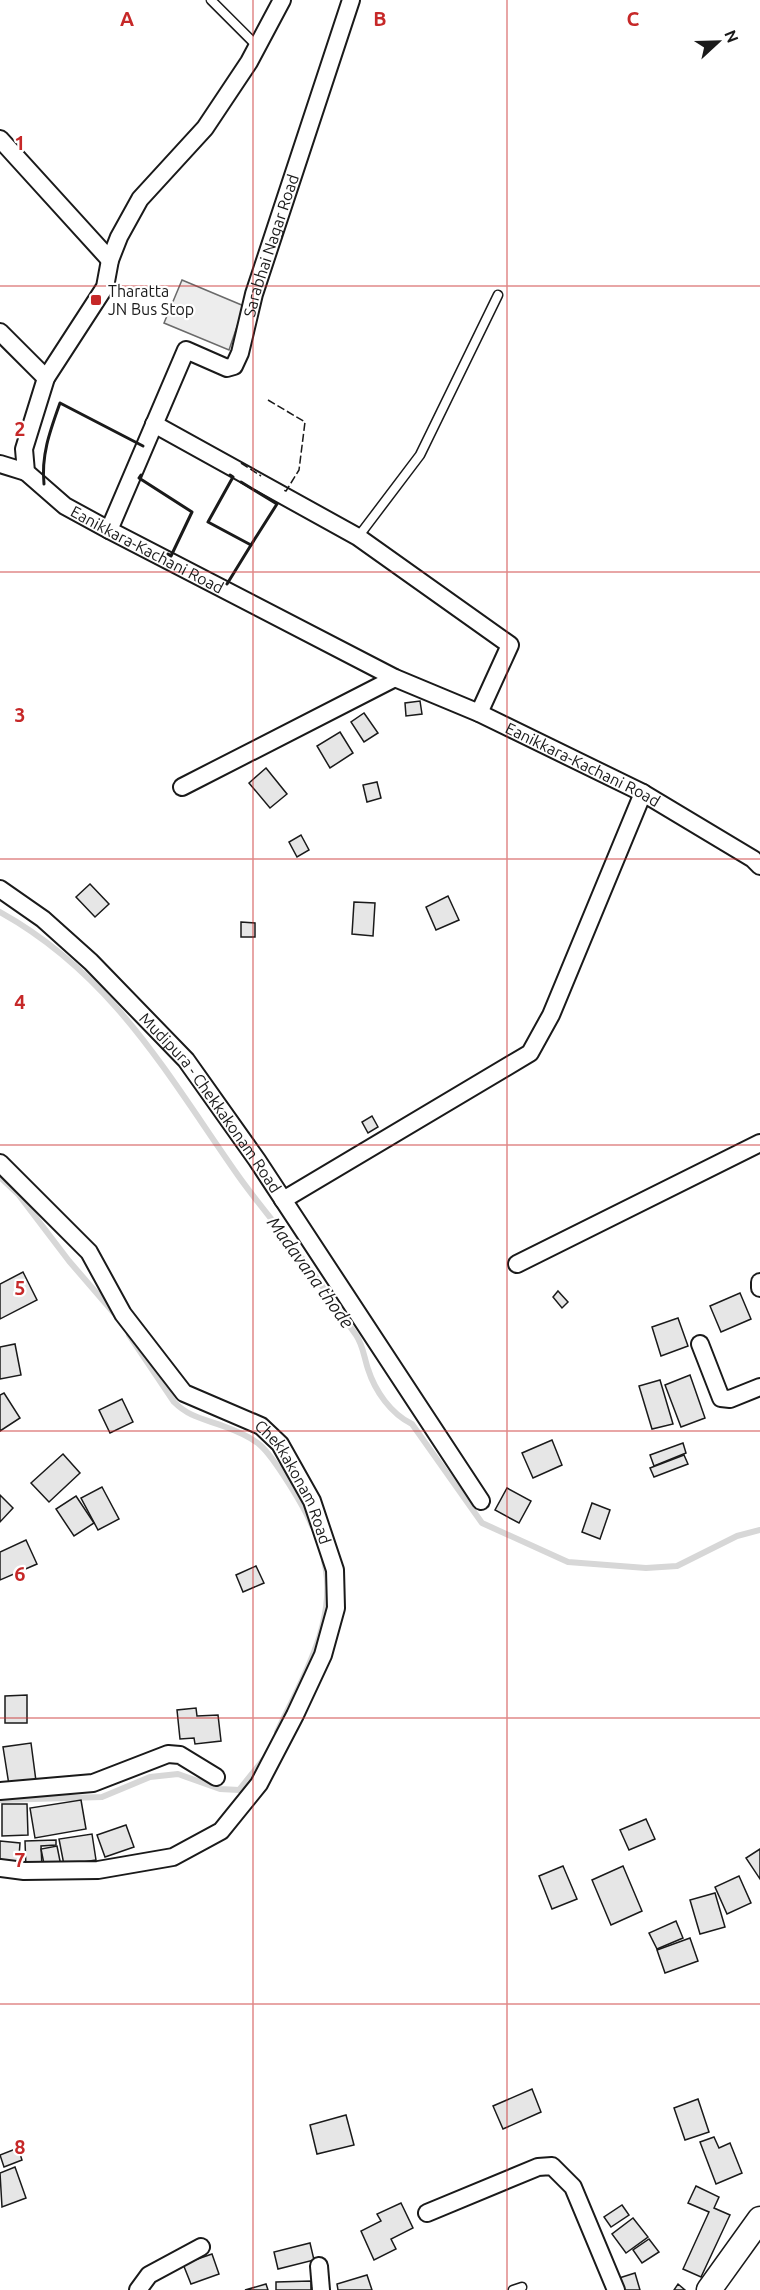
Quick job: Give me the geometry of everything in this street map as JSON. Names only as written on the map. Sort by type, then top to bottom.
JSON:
[{"type":"main road","points":[[709,2290],[760,2219]]},
{"type":"street","points":[[0,464],[26,472],[24,449],[46,378],[105,287],[110,260],[140,199],[206,128],[257,46],[282,0]]},
{"type":"street","name":"Sarabhai Nagar Road","points":[[109,530],[186,350],[227,368],[234,366],[237,360],[254,294],[351,0]]},
{"type":"street","points":[[0,139],[110,260]]},
{"type":"street","points":[[0,332],[46,378]]},
{"type":"street","points":[[154,424],[358,537],[510,645],[479,713]]},
{"type":"street","name":"Eanikkara-Kachani Road","points":[[26,472],[65,506],[109,530],[395,678],[479,713],[643,793],[758,859]]},
{"type":"street","points":[[182,787],[395,678]]},
{"type":"street","points":[[283,1200],[530,1053],[551,1015],[643,793]]},
{"type":"street","name":"Mudipura - Chekkakonam Road","points":[[0,889],[43,919],[91,962],[186,1060],[283,1200],[481,1501]]},
{"type":"street","points":[[517,1264],[760,1143]]},
{"type":"street","name":"Chekkakonam Road","points":[[0,1163],[89,1252],[123,1314],[184,1393],[261,1426],[280,1444],[312,1502],[336,1570],[336,1608],[323,1655],[259,1784],[221,1831],[173,1857],[98,1870],[24,1871],[0,1868]]},
{"type":"street","points":[[760,1282],[760,1288]]},
{"type":"street","points":[[700,1344],[721,1398],[734,1398],[760,1387]]},
{"type":"street","points":[[0,1791],[93,1783],[168,1754],[180,1755],[216,1777]]},
{"type":"street","points":[[427,2213],[538,2167],[552,2166],[573,2187],[616,2290]]},
{"type":"street","points":[[138,2290],[149,2275],[201,2247]]},
{"type":"street","points":[[320,2266],[321,2290]]},
{"type":"lane","points":[[211,0],[257,46]]},
{"type":"lane","points":[[358,537],[420,455],[498,295]]},
{"type":"shaded area","points":[[182,280],[244,306],[229,350],[164,323]]},
{"type":"building","points":[[420,701],[422,714],[406,716],[405,703]]},
{"type":"building","points":[[364,713],[378,733],[364,742],[351,722]]},
{"type":"building","points":[[340,732],[353,753],[330,768],[317,746]]},
{"type":"building","points":[[266,768],[287,794],[270,808],[249,783]]},
{"type":"building","points":[[377,782],[381,798],[367,802],[363,785]]},
{"type":"building","points":[[301,835],[309,850],[297,857],[289,842]]},
{"type":"building","points":[[90,884],[109,904],[95,917],[76,897]]},
{"type":"building","points":[[448,896],[459,920],[436,930],[426,907]]},
{"type":"building","points":[[354,902],[375,903],[373,936],[352,934]]},
{"type":"building","points":[[241,922],[255,923],[255,937],[241,937]]},
{"type":"building","points":[[372,1116],[378,1127],[368,1133],[362,1122]]},
{"type":"building","points":[[23,1272],[37,1300],[0,1319],[0,1284]]},
{"type":"building","points":[[558,1291],[568,1302],[562,1308],[553,1297]]},
{"type":"building","points":[[740,1293],[751,1319],[721,1332],[710,1306]]},
{"type":"building","points":[[678,1318],[688,1346],[661,1356],[652,1327]]},
{"type":"building","points":[[15,1344],[21,1375],[0,1379],[0,1347]]},
{"type":"building","points":[[690,1375],[705,1418],[681,1427],[665,1385]]},
{"type":"building","points":[[660,1380],[673,1424],[652,1429],[639,1386]]},
{"type":"building","points":[[4,1393],[20,1418],[0,1431],[0,1395]]},
{"type":"building","points":[[122,1399],[133,1422],[110,1433],[99,1410]]},
{"type":"building","points":[[552,1440],[562,1465],[533,1478],[522,1453]]},
{"type":"building","points":[[683,1443],[686,1453],[654,1466],[650,1455]]},
{"type":"building","points":[[63,1454],[80,1473],[49,1502],[31,1483]]},
{"type":"building","points":[[684,1455],[688,1464],[654,1477],[650,1468]]},
{"type":"building","points":[[102,1487],[119,1519],[98,1530],[81,1498]]},
{"type":"building","points":[[507,1488],[531,1501],[519,1523],[495,1510]]},
{"type":"building","points":[[0,1495],[13,1508],[0,1522]]},
{"type":"building","points":[[76,1496],[94,1523],[74,1536],[56,1509]]},
{"type":"building","points":[[592,1503],[610,1510],[600,1539],[582,1532]]},
{"type":"building","points":[[26,1540],[37,1564],[0,1580],[0,1552]]},
{"type":"building","points":[[256,1566],[264,1583],[243,1592],[236,1575]]},
{"type":"building","points":[[27,1695],[27,1723],[5,1723],[5,1696]]},
{"type":"building","points":[[196,1708],[197,1716],[218,1715],[221,1741],[195,1744],[194,1738],[180,1739],[177,1710]]},
{"type":"building","points":[[31,1743],[36,1781],[9,1785],[3,1747]]},
{"type":"building","points":[[81,1800],[86,1829],[35,1838],[30,1808]]},
{"type":"building","points":[[2,1804],[27,1804],[28,1835],[2,1836]]},
{"type":"building","points":[[646,1819],[655,1839],[629,1850],[620,1830]]},
{"type":"building","points":[[126,1825],[134,1847],[105,1857],[97,1835]]},
{"type":"building","points":[[92,1834],[96,1860],[64,1865],[59,1839]]},
{"type":"building","points":[[56,1840],[56,1845],[41,1846],[42,1867],[26,1868],[25,1841]]},
{"type":"building","points":[[0,1841],[20,1843],[18,1870],[0,1868]]},
{"type":"building","points":[[57,1846],[61,1866],[45,1869],[41,1849]]},
{"type":"building","points":[[760,1849],[760,1879],[746,1858]]},
{"type":"building","points":[[563,1866],[577,1899],[552,1909],[539,1876]]},
{"type":"building","points":[[623,1866],[642,1911],[611,1925],[592,1880]]},
{"type":"building","points":[[739,1876],[751,1903],[727,1914],[715,1887]]},
{"type":"building","points":[[715,1893],[725,1927],[700,1934],[690,1900]]},
{"type":"building","points":[[676,1921],[683,1938],[657,1949],[649,1933]]},
{"type":"building","points":[[690,1938],[698,1961],[665,1973],[657,1950]]},
{"type":"building","points":[[532,2089],[541,2112],[503,2129],[493,2106]]},
{"type":"building","points":[[698,2099],[709,2132],[685,2140],[674,2108]]},
{"type":"building","points":[[346,2115],[354,2145],[317,2154],[310,2125]]},
{"type":"building","points":[[714,2137],[719,2148],[730,2143],[742,2173],[716,2184],[700,2142]]},
{"type":"building","points":[[18,2148],[22,2160],[4,2167],[0,2155]]},
{"type":"building","points":[[15,2167],[26,2198],[2,2207],[0,2173]]},
{"type":"building","points":[[696,2186],[719,2197],[714,2208],[730,2215],[701,2277],[683,2269],[709,2212],[688,2203]]},
{"type":"building","points":[[401,2203],[413,2228],[391,2239],[396,2249],[374,2260],[361,2231],[381,2221],[377,2214]]},
{"type":"building","points":[[622,2205],[629,2215],[611,2227],[604,2217]]},
{"type":"building","points":[[633,2218],[648,2237],[626,2253],[612,2234]]},
{"type":"building","points":[[649,2239],[659,2252],[642,2263],[633,2250]]},
{"type":"building","points":[[310,2243],[314,2260],[278,2269],[274,2252]]},
{"type":"building","points":[[212,2254],[219,2274],[191,2284],[183,2264]]},
{"type":"building","points":[[635,2273],[640,2290],[620,2290],[616,2279]]},
{"type":"building","points":[[367,2275],[372,2290],[338,2290],[337,2284]]},
{"type":"building","points":[[311,2281],[311,2290],[276,2290],[276,2282]]},
{"type":"building","points":[[266,2284],[268,2290],[245,2290]]},
{"type":"building","points":[[678,2284],[685,2290],[674,2290]]},
{"type":"waterway","name":"Madavana thode","points":[[0,912],[39,937],[74,965],[106,996],[134,1029],[356,1335],[379,1393],[397,1414],[412,1424],[482,1523],[568,1562],[646,1568],[677,1566],[737,1536],[760,1530]]},
{"type":"waterway","points":[[0,1177],[18,1194],[69,1261],[113,1312]]},
{"type":"waterway","points":[[129,1335],[174,1402],[197,1417],[247,1437],[266,1451],[289,1483],[312,1526]]},
{"type":"waterway","points":[[277,1732],[306,1671],[322,1627],[327,1583],[324,1561]]},
{"type":"waterway","points":[[0,1800],[102,1797],[150,1777],[178,1774],[220,1789],[239,1790],[263,1760]]},
{"type":"fence","points":[[268,400],[305,422],[299,470],[286,491],[283,490]]},
{"type":"fence","points":[[241,463],[261,476]]},
{"type":"wall","points":[[44,484],[45,453],[60,403],[143,446]]},
{"type":"wall","points":[[141,475],[139,478],[192,512],[171,556],[168,554]]},
{"type":"wall","points":[[227,584],[251,545],[208,522],[233,477],[230,475]]},
{"type":"wall","points":[[241,482],[277,504],[251,545]]},
{"type":"place","name":"Tharatta JN Bus Stop","points":[[96,300]]}]
